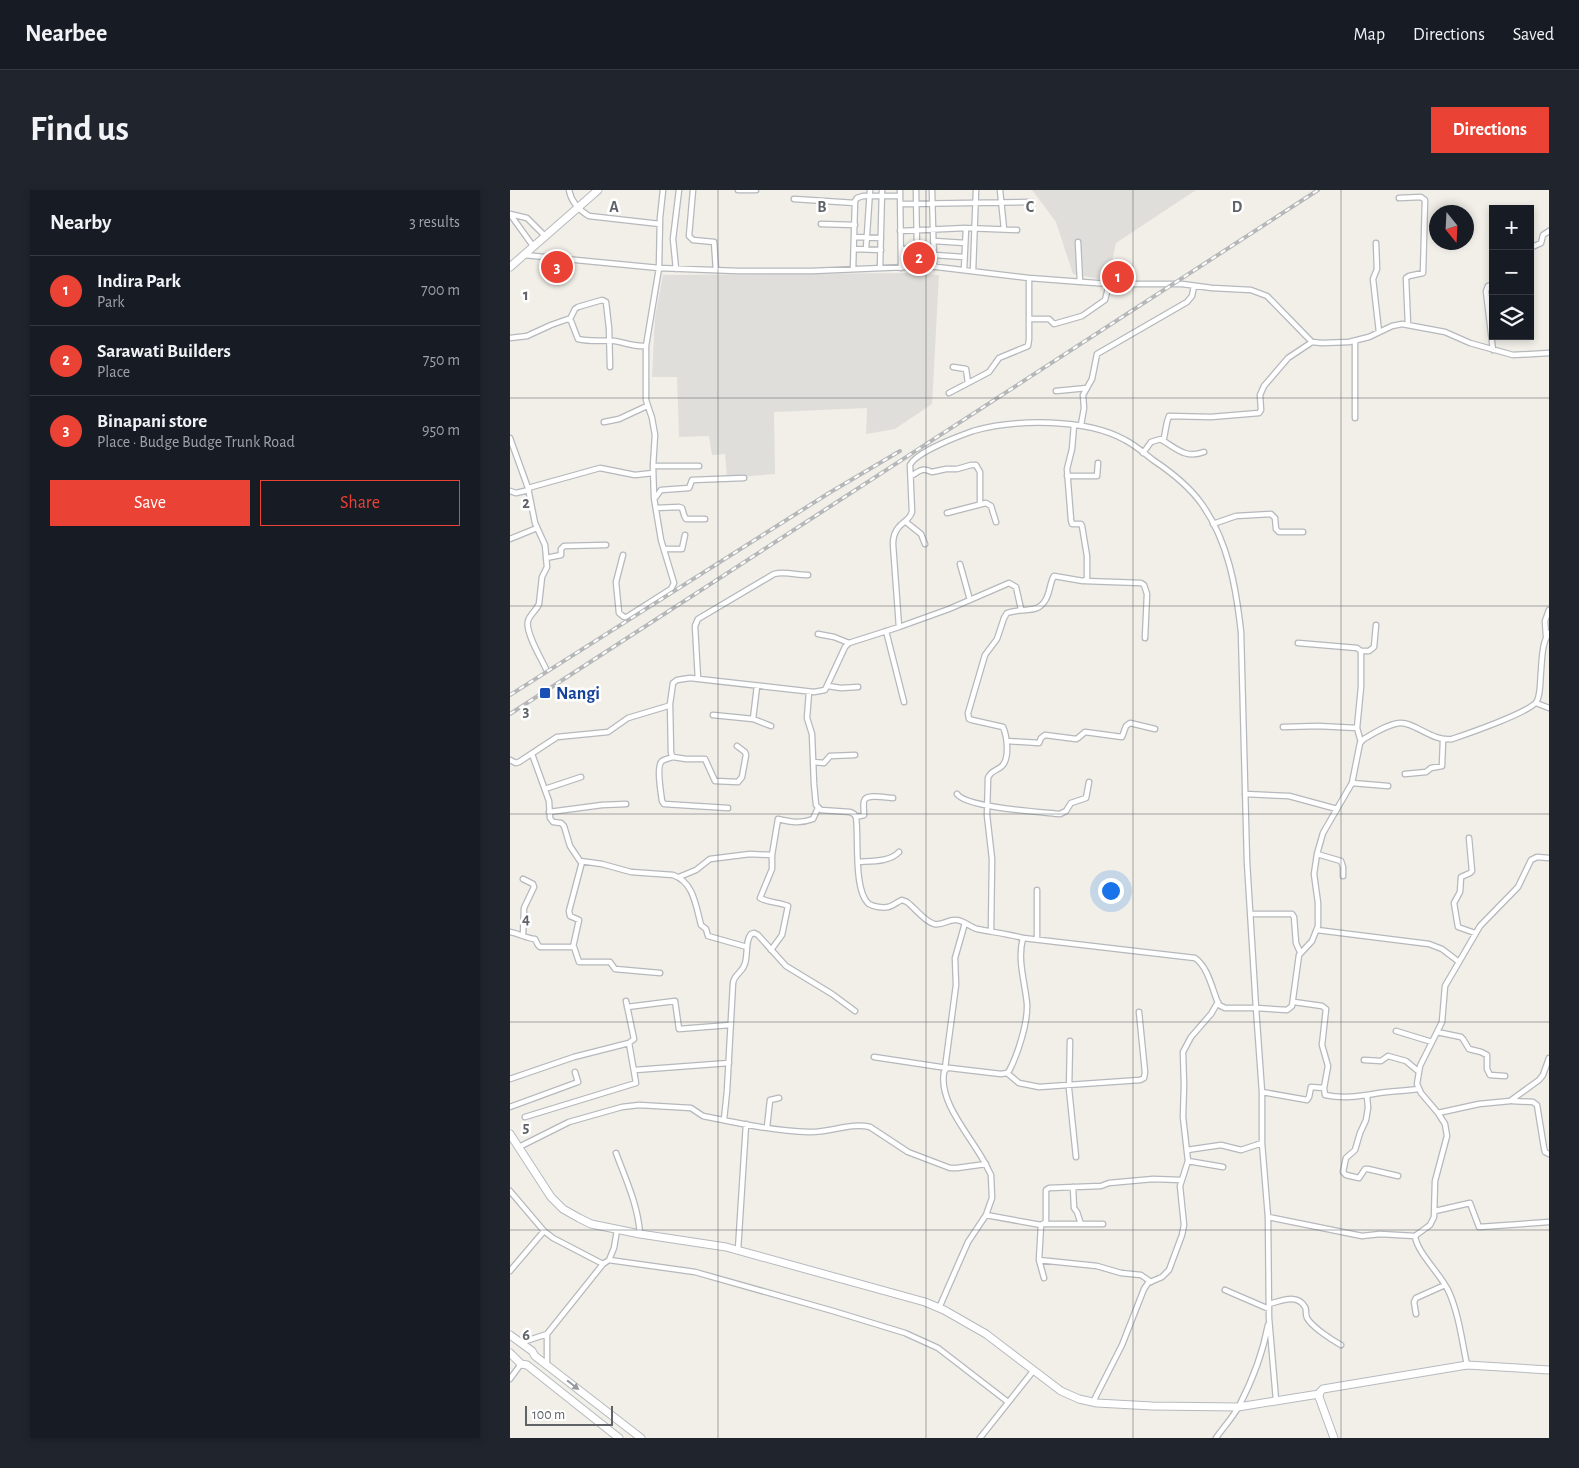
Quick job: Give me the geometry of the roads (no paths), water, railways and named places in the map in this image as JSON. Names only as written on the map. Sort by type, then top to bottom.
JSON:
[{"type":"street","points":[[569,190],[573,202],[589,216],[660,224]]},
{"type":"street","points":[[510,267],[598,190]]},
{"type":"street","points":[[623,556],[616,587],[619,613],[627,617],[673,586],[654,498],[653,466],[655,435],[646,400],[646,346],[659,268],[663,190]]},
{"type":"street","points":[[676,269],[673,239],[679,190]]},
{"type":"street","points":[[693,190],[689,236],[693,240],[714,242],[716,270]]},
{"type":"street","points":[[738,190],[756,190]]},
{"type":"street","points":[[916,190],[917,249]]},
{"type":"street","points":[[932,190],[934,267]]},
{"type":"street","points":[[973,271],[976,190]]},
{"type":"street","points":[[1000,190],[1004,230]]},
{"type":"street","points":[[853,269],[855,203],[859,196],[869,193],[900,193],[901,268]]},
{"type":"street","points":[[866,249],[869,193]]},
{"type":"street","points":[[880,268],[882,193]]},
{"type":"street","points":[[1399,198],[1421,197],[1425,200],[1423,274],[1406,278],[1408,325]]},
{"type":"street","points":[[794,199],[855,203]]},
{"type":"street","points":[[900,204],[1032,202]]},
{"type":"street","points":[[533,246],[510,214],[527,218],[545,236]]},
{"type":"street","points":[[822,224],[855,225]]},
{"type":"street","points":[[900,231],[966,228],[1017,230]]},
{"type":"street","points":[[964,270],[966,228]]},
{"type":"street","points":[[1534,247],[1542,244],[1543,235],[1549,231]]},
{"type":"street","points":[[854,237],[881,238]]},
{"type":"street","points":[[934,241],[965,243]]},
{"type":"street","points":[[1078,242],[1080,282]]},
{"type":"street","points":[[1376,242],[1377,269],[1373,279],[1379,332]]},
{"type":"street","points":[[854,248],[881,250]]},
{"type":"street","points":[[901,249],[934,248]]},
{"type":"street","points":[[523,255],[676,269],[934,267],[1080,282],[1182,284],[1251,290],[1261,293],[1278,306],[1312,342]]},
{"type":"street","points":[[934,255],[964,257]]},
{"type":"street","points":[[949,393],[992,370],[1000,358],[1028,346],[1030,318],[1029,278]]},
{"type":"street","points":[[1030,318],[1049,319],[1054,324],[1082,316],[1105,300],[1108,284]]},
{"type":"street","points":[[1081,425],[1084,408],[1083,398],[1092,379],[1097,354],[1187,302],[1192,296],[1194,286]]},
{"type":"street","points":[[1489,286],[1486,291],[1493,350]]},
{"type":"street","points":[[610,367],[609,341],[607,306],[604,301],[578,307],[575,309],[570,320],[578,339],[609,341],[633,346],[646,346]]},
{"type":"street","points":[[510,338],[527,336],[562,320],[570,320]]},
{"type":"street","points":[[1162,440],[1165,436],[1170,416],[1211,417],[1259,413],[1261,410],[1260,395],[1264,386],[1288,358],[1312,342],[1355,341],[1397,324],[1445,332],[1465,341],[1513,355],[1549,353]]},
{"type":"street","points":[[1355,341],[1355,418]]},
{"type":"street","points":[[953,367],[966,369],[968,383]]},
{"type":"street","points":[[1056,391],[1087,388]]},
{"type":"street","points":[[604,422],[619,420],[647,406]]},
{"type":"street","points":[[899,627],[893,544],[899,526],[910,518],[912,512],[910,465],[912,460],[919,455],[969,433],[1002,424],[1046,422],[1081,425],[1110,434],[1125,440],[1172,473],[1189,488],[1202,504],[1213,524],[1228,559],[1237,597],[1241,632],[1250,914],[1262,1092],[1262,1143],[1268,1217],[1269,1318],[1276,1400]]},
{"type":"street","points":[[1074,425],[1072,449],[1067,464],[1067,476],[1071,522],[1074,525],[1082,525],[1086,546],[1088,562],[1085,581]]},
{"type":"street","points":[[510,438],[529,489],[537,528],[545,545],[547,567],[542,577],[538,606],[529,619],[528,626],[530,636],[546,669]]},
{"type":"street","points":[[1143,452],[1151,442],[1162,440],[1188,454],[1197,455],[1204,452]]},
{"type":"street","points":[[1067,476],[1097,476],[1098,463]]},
{"type":"street","points":[[911,476],[923,469],[932,472],[976,465],[980,472],[980,504]]},
{"type":"street","points":[[653,466],[699,466]]},
{"type":"street","points":[[510,491],[516,493],[600,468],[635,475],[653,473]]},
{"type":"street","points":[[654,498],[661,490],[689,488],[692,480],[744,478]]},
{"type":"street","points":[[948,513],[986,503],[991,506],[996,522]]},
{"type":"street","points":[[656,508],[682,508],[686,519],[706,519]]},
{"type":"street","points":[[1213,524],[1236,516],[1271,514],[1275,518],[1276,528],[1279,532],[1303,532]]},
{"type":"street","points":[[906,522],[921,534],[925,544]]},
{"type":"street","points":[[510,539],[537,528]]},
{"type":"street","points":[[664,549],[682,549],[685,535]]},
{"type":"street","points":[[546,558],[561,555],[562,547],[564,546],[606,545]]},
{"type":"street","points":[[960,564],[970,600]]},
{"type":"street","points":[[698,679],[694,626],[698,619],[774,574],[782,572],[793,575],[808,575]]},
{"type":"street","points":[[991,931],[992,858],[987,816],[988,778],[993,770],[1004,764],[1007,741],[1001,725],[969,719],[968,713],[985,655],[997,639],[1005,615],[1021,609],[1033,610],[1041,607],[1048,596],[1054,576],[1085,581],[1141,583],[1144,585],[1147,594],[1145,638]]},
{"type":"street","points":[[674,757],[671,753],[670,704],[673,683],[677,680],[690,678],[820,692],[828,686],[840,656],[849,644],[970,600],[1009,583],[1016,587],[1021,609]]},
{"type":"street","points":[[1361,742],[1393,725],[1403,723],[1443,740],[1452,740],[1507,718],[1536,703],[1548,635],[1545,621],[1549,610]]},
{"type":"street","points":[[1298,643],[1358,648],[1361,651],[1369,651],[1374,647],[1376,625]]},
{"type":"street","points":[[886,631],[904,702]]},
{"type":"street","points":[[818,634],[834,637],[849,644]]},
{"type":"street","points":[[818,808],[821,810],[850,812],[856,817],[858,862],[864,896],[873,906],[886,907],[902,900],[934,924],[958,920],[977,928],[1023,938],[1195,958],[1200,962],[1211,982],[1219,1005],[1226,1008],[1290,1009],[1294,1002],[1297,961],[1300,952],[1312,940],[1317,930],[1318,903],[1314,874],[1317,854],[1323,833],[1352,784],[1361,742],[1357,728],[1361,687],[1361,651]]},
{"type":"street","points":[[753,719],[757,686]]},
{"type":"street","points":[[828,686],[841,688],[858,687]]},
{"type":"street","points":[[771,950],[782,935],[788,906],[760,898],[772,869],[772,855],[778,819],[798,823],[813,819],[818,808],[814,784],[812,734],[806,712],[809,692]]},
{"type":"street","points":[[1536,703],[1549,708]]},
{"type":"street","points":[[510,760],[516,763],[519,762],[557,737],[608,732],[628,718],[670,704]]},
{"type":"street","points":[[713,715],[753,719],[771,726]]},
{"type":"street","points":[[1007,741],[1039,743],[1045,735],[1076,739],[1085,732],[1122,737],[1126,726],[1130,723],[1155,729]]},
{"type":"street","points":[[1283,727],[1357,728]]},
{"type":"street","points":[[1405,774],[1426,772],[1431,768],[1442,766],[1443,740]]},
{"type":"street","points":[[728,808],[664,804],[662,801],[660,764],[662,761],[674,757],[705,759],[715,781],[738,782],[742,778],[746,755],[737,746]]},
{"type":"street","points":[[532,754],[550,805],[549,816],[551,821],[561,823],[564,826],[572,850],[577,859],[582,862],[602,864],[632,872],[679,877],[696,870],[710,859],[750,854],[772,855]]},
{"type":"street","points":[[813,762],[824,763],[832,755],[855,755]]},
{"type":"street","points":[[545,789],[581,777]]},
{"type":"street","points":[[956,794],[964,800],[988,806],[1064,813],[1071,803],[1086,798],[1089,782]]},
{"type":"street","points":[[1352,784],[1388,786]]},
{"type":"street","points":[[1245,794],[1289,796],[1337,809]]},
{"type":"street","points":[[856,817],[864,815],[864,800],[866,798],[893,798]]},
{"type":"street","points":[[550,812],[602,805],[626,804]]},
{"type":"street","points":[[1469,838],[1472,871],[1461,877],[1460,892],[1454,903],[1458,927],[1475,933]]},
{"type":"street","points":[[858,862],[887,859],[899,852]]},
{"type":"street","points":[[1317,854],[1341,861],[1343,876]]},
{"type":"street","points":[[1268,1217],[1362,1236],[1380,1234],[1415,1236],[1430,1225],[1435,1211],[1435,1180],[1447,1136],[1445,1124],[1418,1089],[1417,1084],[1418,1071],[1443,1018],[1445,986],[1475,933],[1487,917],[1518,887],[1531,860],[1537,857],[1549,858]]},
{"type":"street","points":[[582,862],[569,911],[570,916],[579,920],[573,947],[579,962],[610,962],[615,969],[660,972]]},
{"type":"street","points":[[679,877],[694,897],[701,925],[706,929],[708,936],[747,947]]},
{"type":"street","points":[[523,935],[524,908],[534,887],[533,884],[524,879]]},
{"type":"street","points":[[1037,890],[1037,939]]},
{"type":"street","points":[[1250,914],[1292,914],[1294,917],[1296,943],[1300,952]]},
{"type":"street","points":[[939,1308],[968,1242],[986,1215],[992,1198],[991,1176],[986,1164],[968,1137],[944,1090],[943,1077],[946,1068],[956,985],[954,966],[965,923]]},
{"type":"street","points":[[1317,930],[1429,944],[1442,949],[1459,962]]},
{"type":"street","points":[[510,932],[527,938],[535,938],[540,947],[573,947]]},
{"type":"street","points":[[724,1120],[733,983],[734,978],[745,964],[749,936],[751,934],[754,933],[786,966],[832,994],[854,1011]]},
{"type":"street","points":[[874,1057],[946,1068],[1007,1073],[1018,1049],[1027,1010],[1020,951],[1023,938]]},
{"type":"street","points":[[510,1079],[574,1057],[629,1043],[634,1039],[626,1001]]},
{"type":"street","points":[[627,1007],[675,1001],[679,1029],[730,1025]]},
{"type":"street","points":[[1093,1402],[1122,1345],[1144,1289],[1148,1283],[1162,1277],[1169,1270],[1182,1235],[1184,1225],[1180,1180],[1188,1161],[1183,1116],[1183,1052],[1191,1037],[1211,1014],[1218,1002]]},
{"type":"street","points":[[1294,1002],[1322,1006],[1326,1009],[1322,1046],[1328,1066],[1324,1094],[1340,1097],[1367,1096],[1418,1089]]},
{"type":"street","points":[[1007,1073],[1020,1083],[1039,1087],[1140,1080],[1144,1078],[1145,1072],[1138,1012]]},
{"type":"street","points":[[1396,1031],[1432,1042]]},
{"type":"street","points":[[1437,1032],[1461,1037],[1469,1049],[1481,1052],[1487,1056],[1487,1069],[1490,1075],[1506,1076]]},
{"type":"street","points":[[1070,1041],[1068,1085],[1076,1157]]},
{"type":"street","points":[[525,1117],[636,1083],[629,1043]]},
{"type":"street","points":[[1364,1060],[1381,1061],[1388,1056],[1406,1061],[1418,1071]]},
{"type":"street","points":[[1510,1101],[1539,1080],[1543,1075],[1549,1058]]},
{"type":"street","points":[[634,1070],[729,1063]]},
{"type":"street","points":[[510,1107],[578,1082],[575,1072]]},
{"type":"street","points":[[1262,1092],[1307,1100],[1311,1087],[1324,1088]]},
{"type":"street","points":[[1367,1096],[1368,1112],[1366,1120],[1355,1150],[1346,1158],[1343,1172],[1346,1175],[1359,1178],[1365,1169],[1368,1168],[1398,1176]]},
{"type":"street","points":[[767,1127],[770,1100],[779,1098]]},
{"type":"street","points":[[1438,1113],[1479,1104],[1510,1101],[1536,1103],[1545,1152],[1549,1154]]},
{"type":"street","points":[[518,1147],[569,1122],[639,1105],[691,1108],[700,1115],[724,1120],[812,1133],[863,1125],[870,1127],[908,1152],[950,1168],[986,1164]]},
{"type":"street","points":[[738,1250],[746,1124]]},
{"type":"street","points":[[510,1134],[551,1197],[563,1209],[578,1218],[591,1224],[617,1230],[726,1247],[925,1302],[986,1334],[1061,1391],[1079,1399],[1093,1402],[1152,1406],[1238,1407],[1319,1394],[1323,1390],[1467,1365],[1549,1370]]},
{"type":"street","points":[[1187,1150],[1221,1145],[1242,1150],[1262,1143]]},
{"type":"street","points":[[616,1153],[636,1206],[640,1234]]},
{"type":"street","points":[[1188,1161],[1223,1167]]},
{"type":"street","points":[[1044,1278],[1039,1260],[1043,1224],[1047,1219],[1046,1190],[1049,1188],[1101,1186],[1109,1183],[1153,1178],[1180,1180]]},
{"type":"street","points":[[1073,1187],[1074,1208],[1078,1212],[1081,1224]]},
{"type":"street","points":[[510,1191],[544,1232],[603,1264]]},
{"type":"street","points":[[1435,1211],[1470,1203],[1479,1227],[1549,1222]]},
{"type":"street","points":[[986,1215],[1043,1224],[1104,1224]]},
{"type":"street","points":[[610,1260],[617,1230]]},
{"type":"street","points":[[510,1271],[544,1232]]},
{"type":"street","points":[[1415,1236],[1420,1249],[1449,1292],[1459,1324],[1467,1365]]},
{"type":"street","points":[[520,1343],[547,1334],[603,1264],[610,1260],[695,1272],[905,1333],[938,1348],[1008,1402]]},
{"type":"street","points":[[1039,1260],[1097,1266],[1121,1273],[1141,1275],[1151,1282]]},
{"type":"street","points":[[1416,1314],[1414,1302],[1416,1298],[1445,1285]]},
{"type":"street","points":[[1225,1290],[1269,1307],[1297,1299],[1304,1306],[1308,1319],[1327,1336],[1341,1345]]},
{"type":"street","points":[[1216,1438],[1238,1407],[1265,1341],[1269,1318]]},
{"type":"street","points":[[547,1334],[547,1366]]},
{"type":"street","points":[[510,1336],[532,1351],[547,1366],[641,1438]]},
{"type":"street","points":[[522,1363],[520,1351],[527,1348]]},
{"type":"street","points":[[510,1353],[619,1438]]},
{"type":"street","points":[[510,1379],[522,1363],[534,1361],[535,1356]]},
{"type":"street","points":[[980,1438],[1034,1370]]},
{"type":"street","points":[[1319,1394],[1320,1402],[1334,1438]]},
{"type":"railway","points":[[510,714],[1318,190]]},
{"type":"railway","points":[[510,695],[829,493],[900,451]]},
{"type":"place","name":"Sarawati Builders","points":[[919,258]]},
{"type":"place","name":"Binapani store","points":[[557,267]]},
{"type":"place","name":"Indira Park","points":[[1118,277]]},
{"type":"place","name":"Nangi","points":[[545,693]]}]
